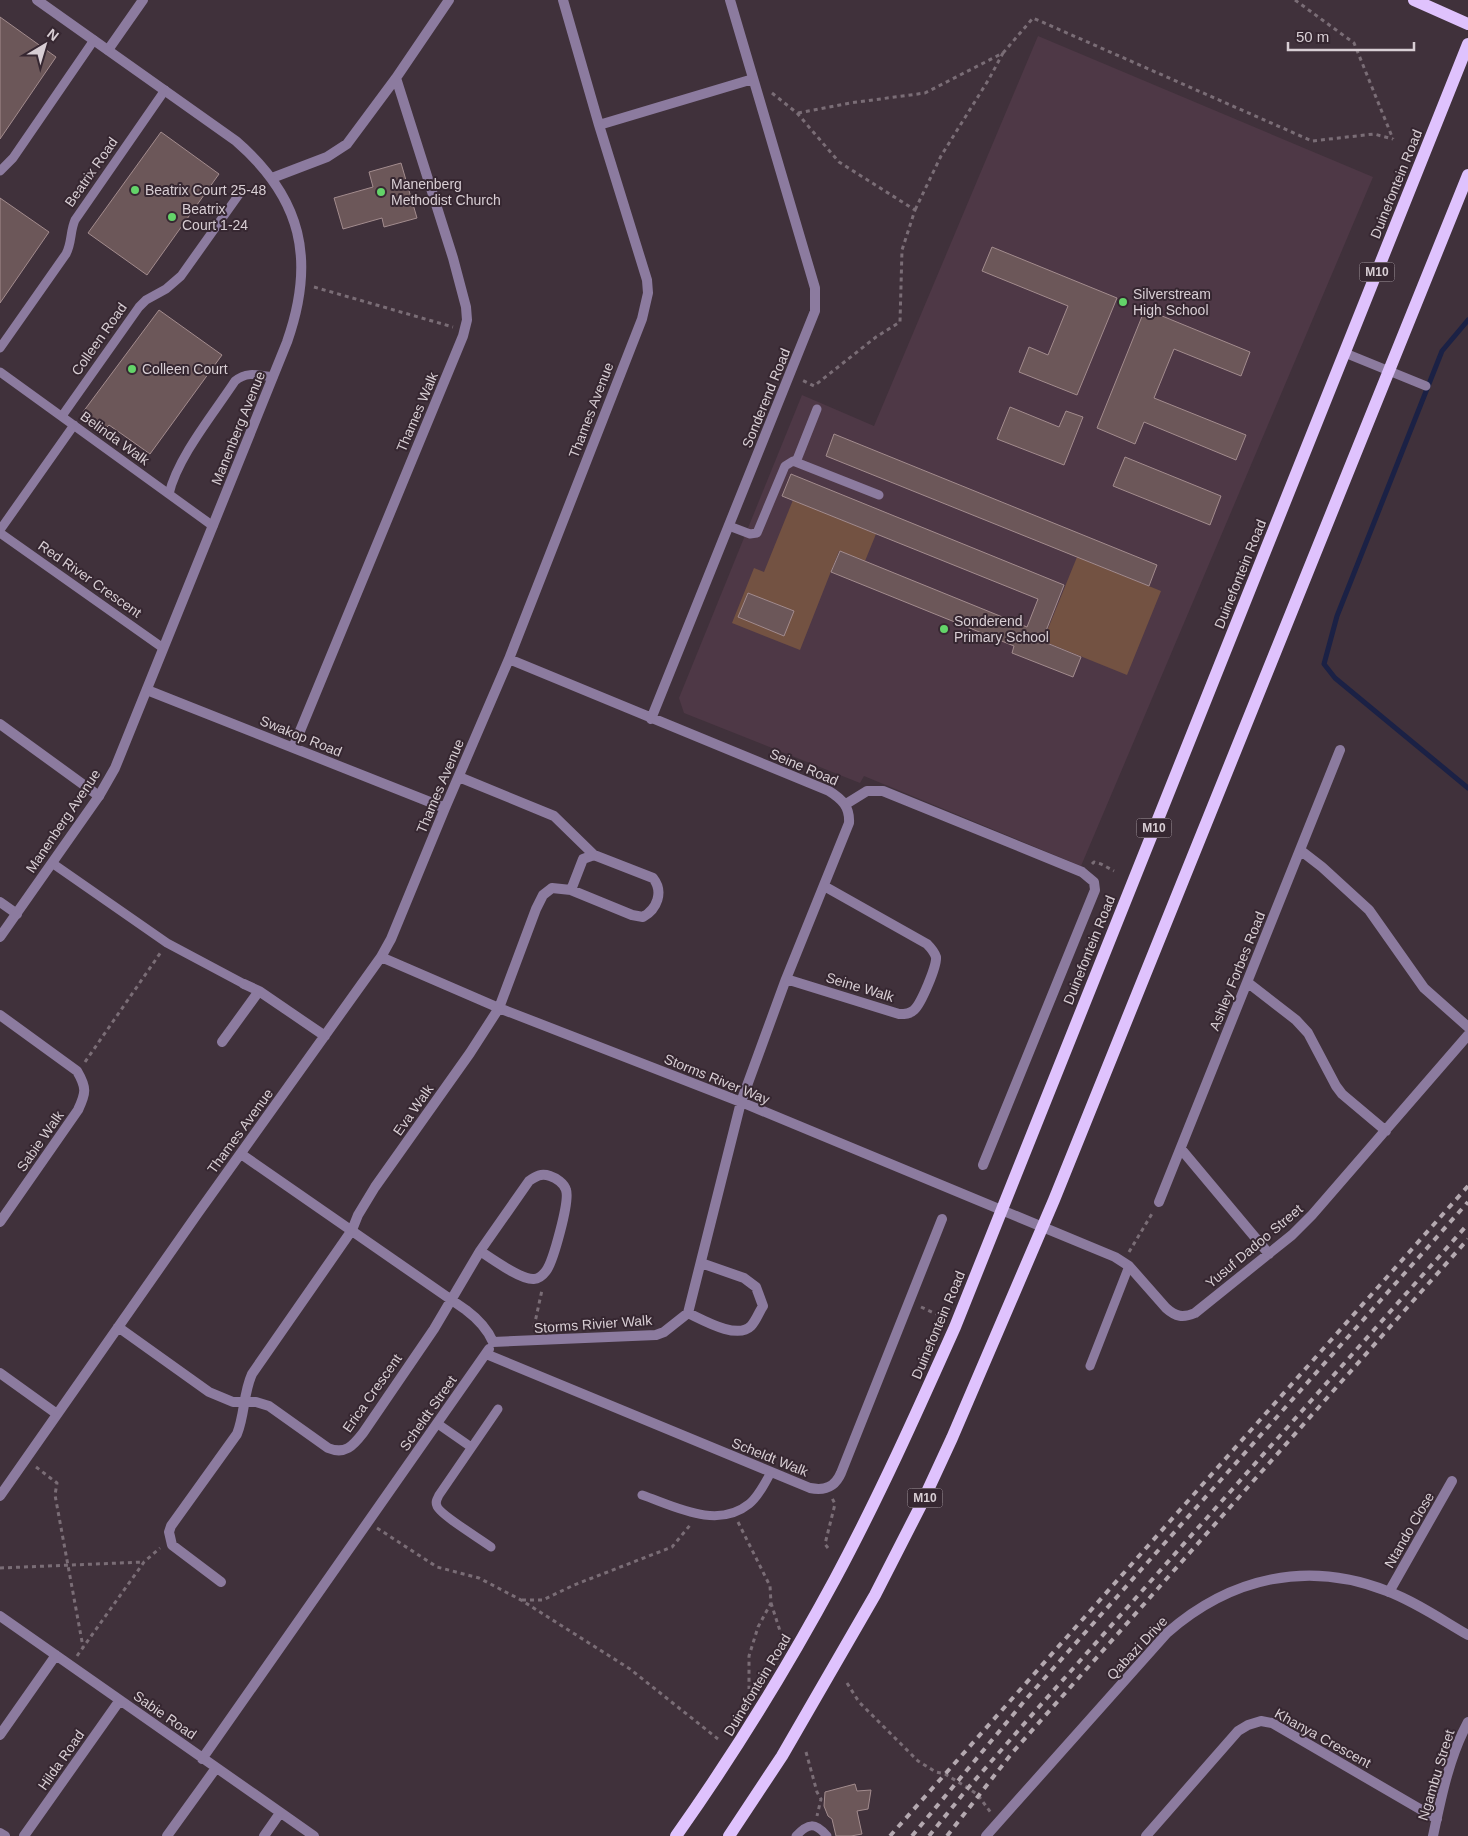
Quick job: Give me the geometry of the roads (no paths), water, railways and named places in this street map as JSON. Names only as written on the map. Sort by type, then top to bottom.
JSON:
[{"type":"main road","points":[[1414,0],[1468,24]]},
{"type":"main road","name":"Duinefontein Road","points":[[676,1836],[751,1725],[836,1578],[955,1327],[1468,44]]},
{"type":"main road","name":"M10","points":[[729,1836],[782,1756],[845,1649],[921,1506],[952,1438],[1042,1227],[1468,176]]},
{"type":"street","name":"Manenberg Avenue","points":[[0,937],[99,796],[115,768],[295,320],[302,278],[302,258],[298,236],[285,200],[263,167],[236,141],[37,0]]},
{"type":"street","points":[[108,50],[143,0]]},
{"type":"street","points":[[272,178],[327,157],[347,144],[396,78],[449,0]]},
{"type":"street","name":"Thames Avenue","points":[[0,1496],[382,957],[400,919],[445,808],[509,660],[646,305],[648,293],[647,280],[563,0]]},
{"type":"street","name":"Sonderend Road","points":[[651,719],[815,311],[815,288],[730,0]]},
{"type":"street","name":"Thames Walk","points":[[293,748],[465,330],[467,320],[466,307],[453,258],[396,78]]},
{"type":"street","points":[[599,124],[753,80]]},
{"type":"street","name":"Seine Road","points":[[509,660],[829,791],[846,804],[850,814],[849,823],[786,979],[741,1102]]},
{"type":"street","name":"Swakop Road","points":[[147,690],[445,808]]},
{"type":"street","points":[[0,724],[99,796]]},
{"type":"street","name":"Ashley Forbes Road","points":[[1156,1206],[1181,1149],[1340,750]]},
{"type":"street","points":[[459,776],[554,816],[594,855],[653,878],[658,884],[660,892],[652,912],[643,917],[632,915],[572,890],[552,888],[543,895],[524,937],[500,1008]]},
{"type":"street","points":[[846,804],[867,791],[883,791],[1082,872],[1094,882],[1095,890],[983,1165]]},
{"type":"street","points":[[1300,850],[1322,867],[1369,910],[1424,988],[1468,1027]]},
{"type":"street","points":[[572,890],[583,859],[594,855]]},
{"type":"street","name":"Seine Walk","points":[[786,979],[899,1014],[908,1014],[915,1009],[920,1001],[936,964],[933,950],[927,944],[824,886]]},
{"type":"street","points":[[0,902],[17,914]]},
{"type":"street","name":"Storms River Way","points":[[382,957],[500,1008],[741,1102],[1042,1227]]},
{"type":"street","points":[[1248,982],[1296,1020],[1308,1033],[1342,1094],[1386,1131]]},
{"type":"street","points":[[244,984],[259,991],[325,1036]]},
{"type":"street","points":[[222,1042],[259,991]]},
{"type":"street","name":"Eva Walk","points":[[352,1230],[358,1215],[375,1186],[500,1008]]},
{"type":"street","name":"Sabie Walk","points":[[0,1015],[77,1071],[85,1090],[84,1098],[78,1110],[0,1222]]},
{"type":"street","name":"Yusuf Dadoo Street","points":[[1042,1227],[1114,1257],[1129,1266],[1166,1308],[1174,1314],[1181,1317],[1195,1313],[1269,1254],[1312,1215],[1468,1035]]},
{"type":"street","points":[[701,1263],[744,1278],[756,1288],[761,1296],[763,1306],[751,1326],[743,1331],[733,1332],[688,1313],[741,1102]]},
{"type":"street","points":[[1181,1149],[1269,1254]]},
{"type":"street","points":[[241,1154],[479,1320],[488,1331],[493,1342]]},
{"type":"street","points":[[451,1300],[480,1251],[529,1182],[538,1175],[545,1174],[554,1178],[566,1189],[568,1198],[551,1262],[547,1271],[541,1276],[535,1279],[526,1278],[480,1251]]},
{"type":"street","name":"Scheldt Walk","points":[[486,1354],[810,1488],[820,1490],[828,1488],[838,1479],[942,1219]]},
{"type":"street","points":[[221,1582],[172,1545],[169,1539],[171,1526],[237,1434],[242,1421],[245,1392],[252,1374],[352,1230]]},
{"type":"street","name":"Erica Crescent","points":[[244,1401],[269,1406],[328,1448],[336,1451],[348,1448],[363,1433],[434,1329],[451,1300]]},
{"type":"street","name":"Storms Rivier Walk","points":[[493,1342],[656,1335],[664,1332],[688,1313]]},
{"type":"street","points":[[118,1327],[210,1392],[234,1402],[244,1401]]},
{"type":"street","name":"Scheldt Street","points":[[202,1758],[438,1424],[493,1342]]},
{"type":"street","points":[[0,1373],[57,1414]]},
{"type":"street","name":"Ntando Close","points":[[1389,1592],[1452,1481]]},
{"type":"street","name":"Qabazi Drive","points":[[986,1836],[1148,1653],[1182,1620],[1222,1595],[1240,1587],[1279,1578],[1299,1576],[1324,1576],[1348,1579],[1389,1592],[1468,1635]]},
{"type":"street","name":"Sabie Road","points":[[0,1616],[314,1836]]},
{"type":"street","points":[[0,1735],[56,1655]]},
{"type":"street","name":"Hilda Road","points":[[24,1836],[120,1700]]},
{"type":"street","name":"Khanya Crescent","points":[[1146,1836],[1238,1731],[1248,1725],[1261,1721],[1272,1723],[1300,1738],[1436,1819]]},
{"type":"street","name":"Ngambu Street","points":[[1432,1836],[1454,1755],[1468,1722]]},
{"type":"street","points":[[167,1836],[216,1768]]},
{"type":"street","points":[[264,1836],[280,1813]]},
{"type":"street","points":[[0,1833],[4,1836]]},
{"type":"lane","points":[[0,171],[13,158],[94,40]]},
{"type":"lane","name":"Beatrix Road","points":[[0,348],[69,249],[72,225],[75,220],[166,90]]},
{"type":"lane","name":"Colleen Road","points":[[62,416],[139,306],[166,289],[181,276],[240,193]]},
{"type":"lane","points":[[1345,352],[1426,386]]},
{"type":"lane","name":"Belinda Walk","points":[[0,372],[213,526]]},
{"type":"lane","points":[[169,494],[181,462],[235,381],[241,376],[248,374],[273,377]]},
{"type":"lane","points":[[796,462],[817,409]]},
{"type":"lane","name":"Red River Crescent","points":[[74,425],[0,531],[163,648]]},
{"type":"lane","points":[[729,526],[750,534],[757,533],[784,466],[789,462],[796,462],[879,495]]},
{"type":"lane","points":[[52,863],[168,943],[244,984]]},
{"type":"lane","points":[[1090,1366],[1129,1266]]},
{"type":"lane","points":[[490,1547],[445,1515],[437,1508],[436,1504],[439,1495],[498,1409]]},
{"type":"lane","points":[[438,1424],[471,1447]]},
{"type":"lane","points":[[642,1494],[699,1514],[717,1517],[734,1513],[749,1504],[771,1472]]},
{"type":"lane","points":[[796,1836],[807,1826],[814,1826],[827,1836]]},
{"type":"waterway","points":[[1468,320],[1442,351],[1337,616],[1324,664],[1335,678],[1468,788]]},
{"type":"railway","points":[[890,1836],[1468,1186]]},
{"type":"railway","points":[[912,1836],[1027,1698],[1468,1202]]},
{"type":"railway","points":[[929,1836],[1038,1708],[1468,1224]]},
{"type":"railway","points":[[947,1836],[1012,1753],[1468,1239]]},
{"type":"place","name":"Beatrix Court 25-48","points":[[135,190]]},
{"type":"place","name":"Manenberg Methodist Church","points":[[381,192]]},
{"type":"place","name":"Beatrix Court 1-24","points":[[172,217]]},
{"type":"place","name":"Silverstream High School","points":[[1123,302]]},
{"type":"place","name":"Colleen Court","points":[[132,369]]},
{"type":"place","name":"Sonderend Primary School","points":[[944,629]]}]
